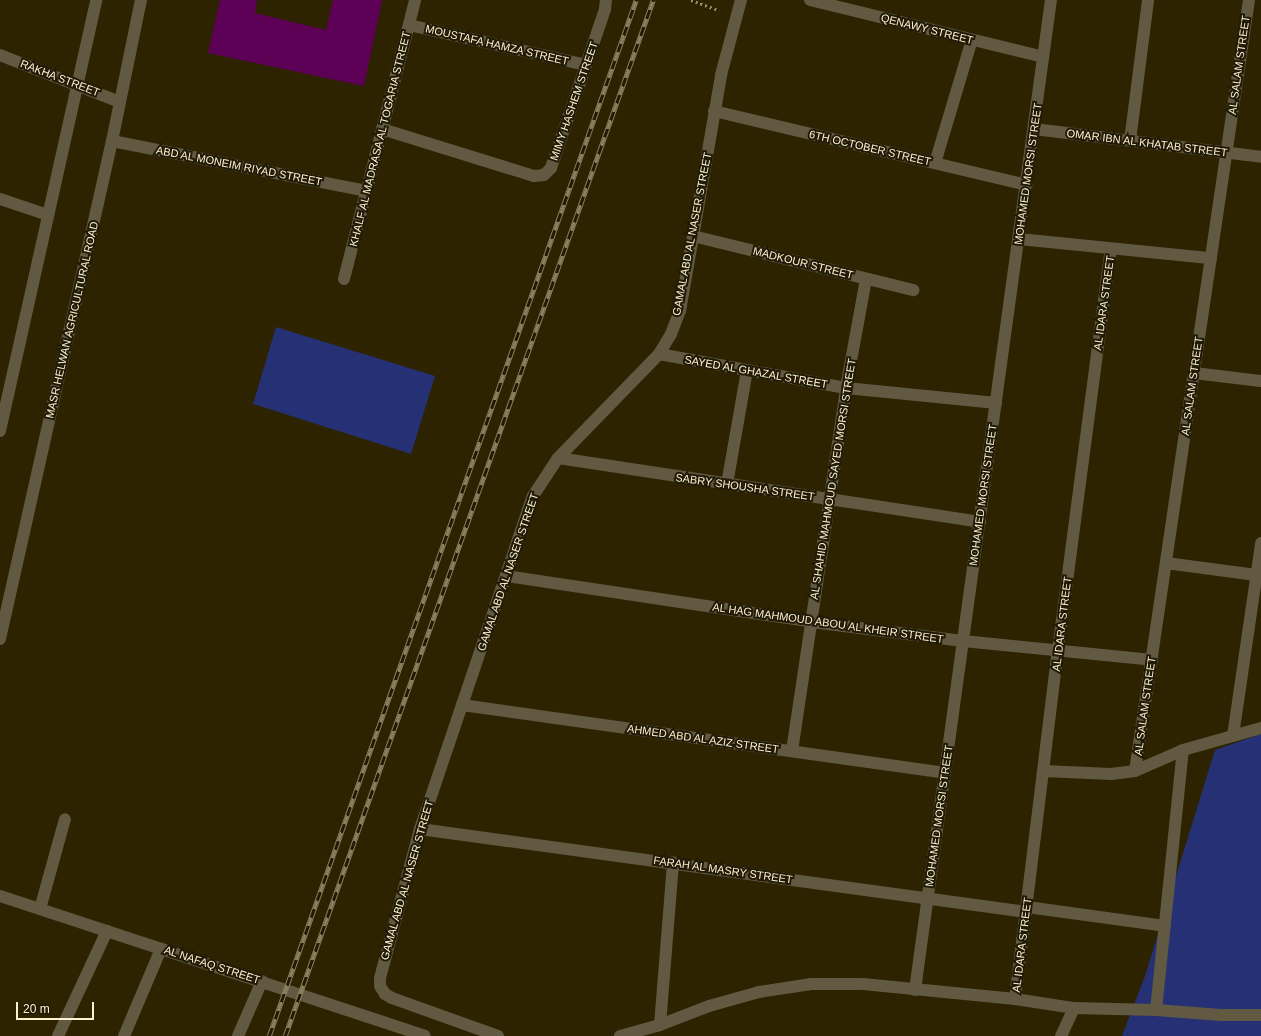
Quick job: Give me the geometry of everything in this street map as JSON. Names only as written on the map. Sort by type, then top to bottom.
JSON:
[{"type":"street","points":[[1,424],[96,0]]},
{"type":"street","name":"MASR HELWAN AGRICULTURAL ROAD","points":[[0,639],[112,141],[141,0]]},
{"type":"street","name":"KHALF AL MADRASA AL TOGARIA STREET","points":[[344,279],[415,0]]},
{"type":"street","name":"MIMY HASHEM STREET","points":[[382,129],[534,176],[544,175],[550,168],[605,9],[606,0]]},
{"type":"street","name":"GAMAL ABD AL NASER STREET","points":[[498,1036],[392,998],[385,994],[380,986],[380,978],[420,829],[533,496],[558,458],[659,354],[672,334],[680,311],[721,75],[741,0]]},
{"type":"street","name":"QENAWY STREET","points":[[810,0],[1043,57]]},
{"type":"street","name":"MOHAMED MORSI STREET","points":[[915,990],[1051,0]]},
{"type":"street","points":[[1130,141],[1148,0]]},
{"type":"street","name":"AL SALAM STREET","points":[[1136,772],[1249,0]]},
{"type":"street","name":"MOUSTAFA HAMZA STREET","points":[[409,25],[586,65]]},
{"type":"street","points":[[935,163],[972,40]]},
{"type":"street","name":"RAKHA STREET","points":[[0,55],[120,102]]},
{"type":"street","name":"6TH OCTOBER STREET","points":[[714,111],[1026,185]]},
{"type":"street","name":"OMAR IBN AL KHATAB STREET","points":[[1034,129],[1261,157]]},
{"type":"street","name":"ABD AL MONEIM RIYAD STREET","points":[[112,141],[366,191]]},
{"type":"street","points":[[0,199],[48,215]]},
{"type":"street","name":"MADKOUR STREET","points":[[693,236],[913,290]]},
{"type":"street","points":[[1019,239],[1211,258]]},
{"type":"street","name":"AL IDARA STREET","points":[[1015,1000],[1058,650],[1111,248]]},
{"type":"street","name":"AL SHAHID MAHMOUD SAYED MORSI STREET","points":[[792,751],[846,388],[866,279]]},
{"type":"street","name":"SAYED AL GHAZAL STREET","points":[[659,354],[846,388],[996,403]]},
{"type":"street","points":[[727,484],[747,371]]},
{"type":"street","points":[[1194,373],[1261,381]]},
{"type":"street","name":"SABRY SHOUSHA STREET","points":[[558,458],[980,522]]},
{"type":"street","points":[[1233,736],[1261,543]]},
{"type":"street","points":[[1166,563],[1256,575]]},
{"type":"street","name":"AL HAG MAHMOUD ABOU AL KHEIR STREET","points":[[506,576],[812,622],[963,642],[1152,660]]},
{"type":"street","name":"AHMED ABD AL AZIZ STREET","points":[[462,705],[945,773]]},
{"type":"street","points":[[1044,771],[1111,774],[1136,772],[1183,750],[1261,728]]},
{"type":"street","points":[[1156,1010],[1183,750]]},
{"type":"street","points":[[40,909],[65,819]]},
{"type":"street","name":"FARAH AL MASRY STREET","points":[[420,829],[928,899],[1165,926]]},
{"type":"street","points":[[660,1025],[673,863]]},
{"type":"street","name":"AL NAFAQ STREET","points":[[0,896],[262,981],[425,1036]]},
{"type":"street","points":[[58,1036],[107,931]]},
{"type":"street","points":[[124,1036],[161,949]]},
{"type":"street","points":[[238,1036],[262,981]]},
{"type":"street","points":[[620,1036],[660,1025],[709,1006],[759,992],[803,985],[863,984],[1015,1000],[1074,1008],[1156,1010],[1221,1015],[1261,1015]]},
{"type":"street","points":[[1061,1036],[1074,1008]]},
{"type":"path","points":[[691,0],[736,17]]},
{"type":"shaded area","points":[[276,327],[435,376],[411,454],[253,404]]},
{"type":"shaded area","points":[[1261,734],[1261,1036],[1122,1036],[1145,976],[1215,750]]},
{"type":"building","points":[[220,0],[257,0],[255,13],[326,30],[333,0],[382,0],[364,86],[208,53]]},
{"type":"railway","points":[[269,1036],[636,0]]},
{"type":"railway","points":[[285,1036],[653,0]]}]
